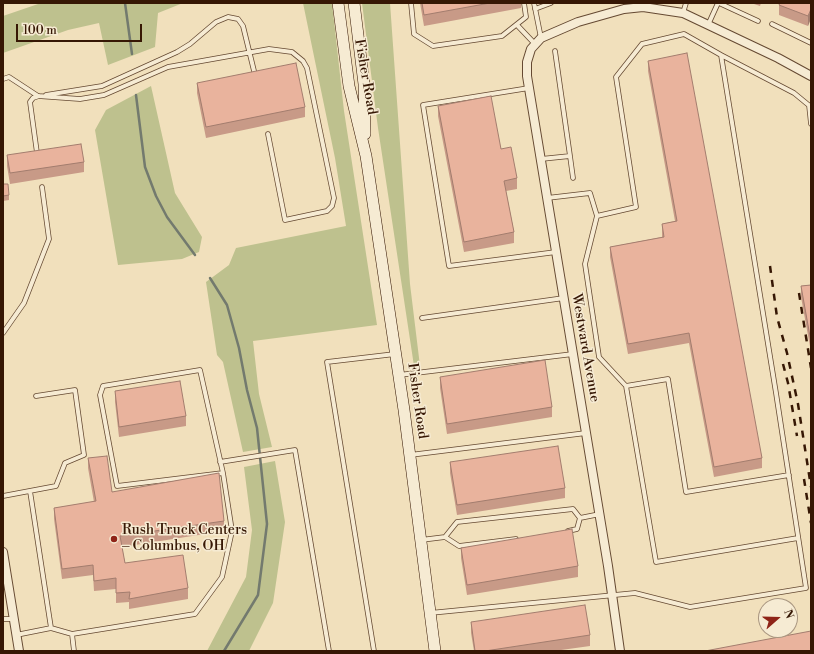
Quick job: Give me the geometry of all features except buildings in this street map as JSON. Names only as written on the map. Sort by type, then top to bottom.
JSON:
[{"type":"main road","name":"Fisher Road","points":[[338,3],[349,86],[366,156],[398,375],[435,651]]},
{"type":"main road","name":"Fisher Road","points":[[354,3],[364,84],[366,156]]},
{"type":"street","points":[[536,44],[578,22],[624,9],[652,6],[683,13],[778,58],[811,76]]},
{"type":"street","name":"Westward Avenue","points":[[536,44],[527,62],[529,88],[574,353],[613,596],[620,651]]},
{"type":"street","points":[[3,552],[19,651]]},
{"type":"lane","points":[[411,3],[414,34],[433,46],[502,36],[526,18],[524,3]]},
{"type":"lane","points":[[534,3],[536,44]]},
{"type":"lane","points":[[535,9],[551,3]]},
{"type":"lane","points":[[683,13],[686,3]]},
{"type":"lane","points":[[708,25],[718,3],[758,21]]},
{"type":"lane","points":[[37,153],[30,107],[30,102],[33,98],[102,86],[177,52],[190,44],[216,22],[228,17],[238,19],[240,22],[250,52],[255,77]]},
{"type":"lane","points":[[772,24],[811,43]]},
{"type":"lane","points":[[517,25],[536,44]]},
{"type":"lane","points":[[597,216],[636,207],[616,77],[642,44],[684,34],[720,55],[794,93],[810,106],[811,124]]},
{"type":"lane","points":[[3,79],[9,77],[38,96],[80,99],[104,95],[168,67],[268,49],[292,52],[303,61],[307,68],[334,198],[332,206],[327,211],[285,220],[268,134]]},
{"type":"lane","points":[[555,51],[573,178]]},
{"type":"lane","points":[[430,613],[613,596],[635,592],[690,607],[806,588],[789,475],[720,55]]},
{"type":"lane","points":[[529,88],[423,105],[449,266],[556,252]]},
{"type":"lane","points":[[541,159],[570,156]]},
{"type":"lane","points":[[3,333],[24,302],[49,239],[42,187]]},
{"type":"lane","points":[[547,198],[590,193],[597,216],[585,264],[599,357],[626,386],[656,562],[798,538]]},
{"type":"lane","points":[[422,318],[564,298]]},
{"type":"lane","points":[[398,375],[574,353]]},
{"type":"lane","points":[[374,651],[327,362],[395,354]]},
{"type":"lane","points":[[16,635],[51,628],[72,634],[195,614],[222,577],[232,531],[223,473],[200,370],[103,386],[100,395],[117,486],[223,473]]},
{"type":"lane","points":[[626,386],[668,379],[686,492],[789,475]]},
{"type":"lane","points":[[3,496],[56,486],[65,463],[84,455],[75,390],[36,396]]},
{"type":"lane","points":[[409,455],[586,433]]},
{"type":"lane","points":[[220,462],[295,450],[329,651]]},
{"type":"lane","points":[[30,491],[51,628]]},
{"type":"lane","points":[[445,537],[457,522],[573,509],[580,518]]},
{"type":"lane","points":[[580,518],[600,514]]},
{"type":"lane","points":[[566,532],[577,529],[580,518]]},
{"type":"lane","points":[[420,540],[445,537],[460,546],[521,538]]},
{"type":"lane","points":[[3,619],[14,619]]},
{"type":"lane","points":[[72,634],[74,651]]},
{"type":"green space","points":[[41,3],[183,3],[158,13],[155,47],[108,65],[99,23],[68,30],[3,53],[3,16]]},
{"type":"green space","points":[[303,3],[332,3],[344,111],[377,325],[253,341],[259,394],[272,447],[243,452],[223,362],[217,355],[206,282],[229,265],[236,248],[346,226],[335,158]]},
{"type":"green space","points":[[362,3],[390,3],[410,284],[420,366],[414,366],[378,128]]},
{"type":"green space","points":[[151,86],[175,193],[202,237],[199,252],[182,259],[118,265],[95,130],[106,110]]},
{"type":"green space","points":[[275,461],[285,522],[273,603],[249,651],[207,651],[246,577],[252,530],[244,467]]},
{"type":"waterway","points":[[125,3],[132,54]]},
{"type":"waterway","points":[[136,95],[145,167],[156,196],[167,217],[195,255]]},
{"type":"waterway","points":[[210,278],[227,305],[239,348],[247,390],[257,428],[267,524],[258,595],[224,651]]},
{"type":"railway","points":[[770,266],[777,317],[787,353],[798,404],[811,487]]},
{"type":"railway","points":[[799,293],[811,368]]},
{"type":"railway","points":[[783,364],[788,383],[797,436]]},
{"type":"railway","points":[[804,479],[811,523]]},
{"type":"place","name":"Rush Truck Centers – Columbus, OH","points":[[114,539]]}]
